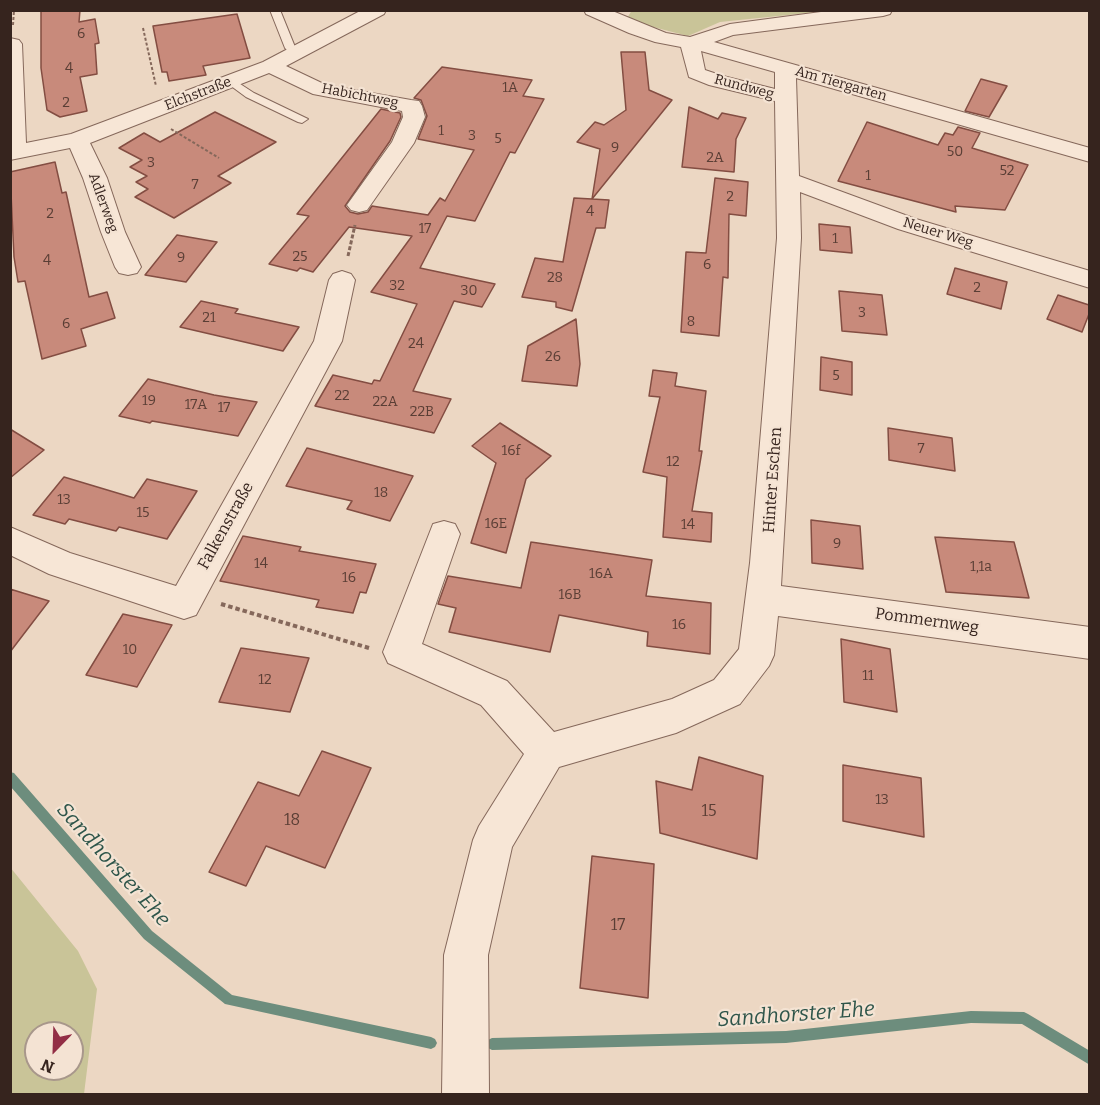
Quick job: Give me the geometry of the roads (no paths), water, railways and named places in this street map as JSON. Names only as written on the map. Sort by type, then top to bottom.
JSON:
[{"type":"street","name":"Elchstraße","points":[[13,153],[77,140],[270,66],[377,10]]},
{"type":"street","name":"Am Tiergarten","points":[[593,10],[636,29],[786,68],[1089,155]]},
{"type":"street","points":[[690,44],[730,30],[883,10]]},
{"type":"street","points":[[12,44],[13,153]]},
{"type":"street","name":"Rundweg","points":[[690,44],[696,73],[716,81],[787,98]]},
{"type":"street","name":"Habichtweg","points":[[270,66],[320,90],[411,106],[414,117],[404,143],[359,205]]},
{"type":"street","name":"Hinter Eschen","points":[[548,752],[676,715],[727,692],[756,655],[764,599],[789,238],[786,68]]},
{"type":"street","name":"Adlerweg","points":[[77,140],[95,178],[113,232],[128,267]]},
{"type":"street","name":"Neuer Weg","points":[[788,180],[907,224],[1089,280]]},
{"type":"street","name":"Falkenstraße","points":[[10,540],[61,564],[184,604],[328,341],[342,280]]},
{"type":"street","points":[[444,534],[401,652],[494,693],[548,752],[493,840],[466,956],[465,1095]]},
{"type":"street","name":"Pommernweg","points":[[764,599],[1089,644]]},
{"type":"lane","points":[[275,10],[290,48],[296,53]]},
{"type":"lane","points":[[231,81],[250,95],[302,119]]},
{"type":"waterway","name":"Sandhorster Ehe","points":[[10,777],[148,935],[229,1000],[431,1043]]},
{"type":"waterway","name":"Sandhorster Ehe","points":[[492,1044],[786,1037],[971,1017],[1024,1018],[1090,1059]]}]
